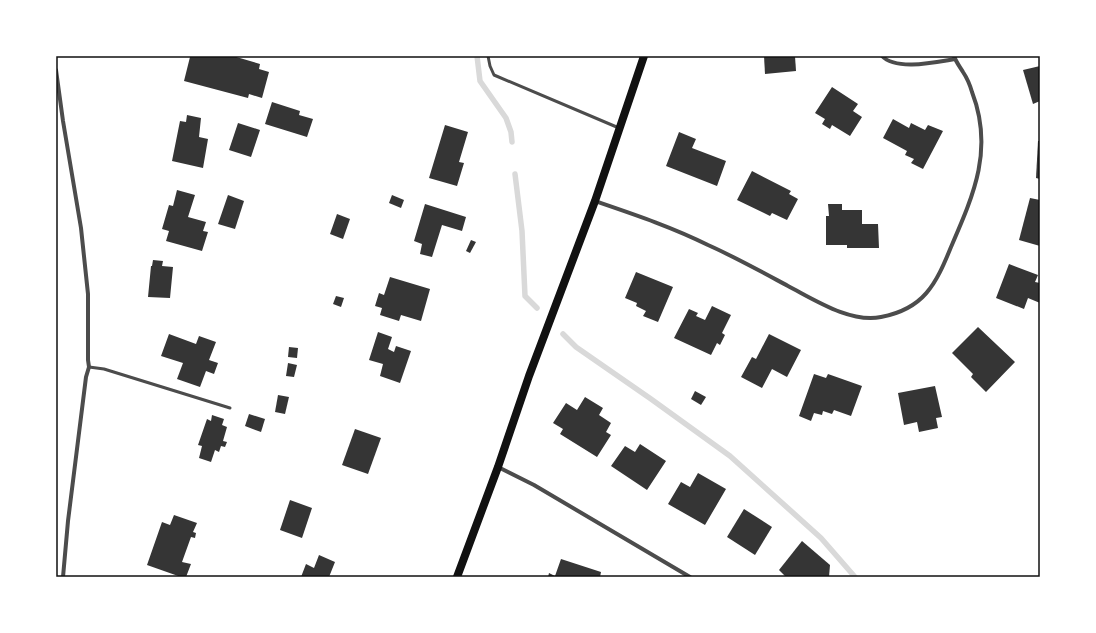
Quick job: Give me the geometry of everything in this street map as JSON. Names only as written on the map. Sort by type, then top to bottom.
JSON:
[{"type":"main road","points":[[457,577],[595,201],[644,56]]},
{"type":"street","points":[[595,201],[634,214],[708,244],[830,307],[856,316],[868,318],[880,317],[902,310],[922,297],[939,276],[976,183],[981,157],[982,134],[979,113],[972,92],[954,58],[927,64],[910,65],[887,61],[882,56]]},
{"type":"street","points":[[56,70],[81,228],[88,294],[89,367],[86,377],[68,521],[63,577]]},
{"type":"street","points":[[498,467],[534,485],[690,577]]},
{"type":"lane","points":[[488,56],[494,75],[620,128]]},
{"type":"lane","points":[[89,367],[104,369],[230,408]]},
{"type":"building","points":[[187,56],[233,56],[260,64],[259,69],[269,72],[262,98],[249,94],[248,98],[184,81],[190,57]]},
{"type":"building","points":[[764,56],[795,56],[796,71],[765,74]]},
{"type":"building","points":[[1040,66],[1040,101],[1033,104],[1023,70]]},
{"type":"building","points":[[832,87],[858,104],[853,111],[862,117],[850,136],[832,125],[830,129],[822,124],[825,119],[815,113]]},
{"type":"building","points":[[272,102],[300,111],[299,115],[313,119],[307,137],[265,124]]},
{"type":"building","points":[[187,115],[201,118],[199,137],[208,139],[203,168],[172,161],[180,121],[186,122]]},
{"type":"building","points":[[893,119],[909,128],[911,123],[925,130],[928,125],[943,131],[923,169],[911,163],[914,159],[905,155],[907,151],[883,138]]},
{"type":"building","points":[[238,123],[260,130],[251,157],[229,150]]},
{"type":"building","points":[[445,125],[468,132],[459,162],[464,163],[457,186],[429,178]]},
{"type":"building","points":[[679,132],[696,139],[692,148],[726,161],[717,186],[666,166]]},
{"type":"building","points":[[1038,141],[1040,141],[1040,179],[1036,178]]},
{"type":"building","points":[[752,171],[791,191],[789,194],[798,199],[787,220],[772,213],[770,216],[737,200]]},
{"type":"building","points":[[177,190],[195,195],[188,217],[206,222],[203,231],[208,232],[202,251],[166,241],[169,231],[162,229],[169,205],[173,206]]},
{"type":"building","points":[[228,195],[244,201],[235,229],[218,224]]},
{"type":"building","points":[[392,195],[404,200],[401,208],[389,203]]},
{"type":"building","points":[[1030,198],[1040,200],[1040,246],[1019,240]]},
{"type":"building","points":[[425,204],[466,217],[462,231],[442,225],[432,257],[420,254],[422,244],[414,241]]},
{"type":"building","points":[[828,204],[842,204],[842,210],[862,210],[862,224],[878,224],[879,248],[847,248],[847,245],[826,245],[826,216],[829,216]]},
{"type":"building","points":[[337,214],[350,219],[343,239],[330,234]]},
{"type":"building","points":[[471,240],[476,242],[470,253],[466,251]]},
{"type":"building","points":[[153,260],[163,261],[162,266],[173,267],[170,298],[148,297]]},
{"type":"building","points":[[1009,264],[1038,275],[1035,282],[1040,283],[1040,303],[1028,298],[1024,309],[996,298]]},
{"type":"building","points":[[636,272],[673,287],[658,322],[643,316],[646,311],[636,306],[637,303],[625,298]]},
{"type":"building","points":[[390,277],[430,289],[421,321],[401,315],[399,321],[380,315],[382,308],[375,306],[379,293],[384,295]]},
{"type":"building","points":[[336,296],[344,298],[341,307],[333,304]]},
{"type":"building","points":[[712,306],[731,315],[722,333],[725,335],[720,345],[717,343],[711,355],[674,338],[689,309],[698,313],[696,316],[705,320]]},
{"type":"building","points":[[978,327],[1015,362],[986,392],[971,377],[973,374],[952,353]]},
{"type":"building","points":[[378,332],[392,337],[388,349],[394,352],[396,346],[411,351],[400,383],[380,376],[383,364],[369,360]]},
{"type":"building","points":[[169,334],[196,344],[199,336],[216,342],[209,360],[218,363],[214,374],[206,371],[200,387],[177,379],[183,363],[161,356]]},
{"type":"building","points":[[769,334],[801,350],[787,377],[772,369],[762,388],[741,377],[752,357],[756,359]]},
{"type":"building","points":[[289,347],[298,348],[297,358],[288,357]]},
{"type":"building","points":[[288,363],[297,365],[294,377],[286,376]]},
{"type":"building","points":[[814,374],[826,378],[828,374],[862,386],[851,416],[834,410],[832,414],[823,411],[822,415],[814,413],[811,421],[799,416]]},
{"type":"building","points":[[935,386],[942,417],[936,418],[938,428],[919,432],[917,422],[904,425],[898,393]]},
{"type":"building","points":[[695,391],[706,397],[701,405],[691,399]]},
{"type":"building","points":[[278,395],[289,397],[285,414],[275,412]]},
{"type":"building","points":[[585,397],[603,408],[599,415],[611,423],[606,432],[611,435],[597,457],[560,434],[563,429],[553,423],[566,403],[577,410]]},
{"type":"building","points":[[249,414],[265,419],[261,432],[245,426]]},
{"type":"building","points":[[212,415],[224,419],[222,425],[227,427],[223,441],[227,442],[225,447],[221,446],[219,452],[215,450],[211,462],[199,458],[202,446],[198,445],[207,419],[211,421]]},
{"type":"building","points":[[355,429],[381,438],[368,474],[342,465]]},
{"type":"building","points":[[640,444],[666,461],[647,490],[611,466],[625,446],[635,452]]},
{"type":"building","points":[[698,473],[726,489],[705,525],[668,504],[681,482],[690,487]]},
{"type":"building","points":[[290,500],[312,508],[302,538],[280,530]]},
{"type":"building","points":[[744,509],[772,527],[755,555],[727,537]]},
{"type":"building","points":[[174,515],[197,523],[193,532],[196,533],[195,538],[191,537],[182,562],[191,564],[186,577],[181,577],[147,565],[162,522],[170,525]]},
{"type":"building","points":[[802,541],[830,565],[829,577],[786,577],[779,570]]},
{"type":"building","points":[[319,555],[335,562],[329,577],[301,577],[306,564],[314,568]]},
{"type":"building","points":[[561,559],[601,572],[600,577],[548,577],[549,573],[555,576]]},
{"type":"waterway","points":[[477,56],[480,81],[506,118],[511,132],[512,142]]},
{"type":"waterway","points":[[515,174],[522,231],[525,296],[537,308]]},
{"type":"waterway","points":[[563,334],[576,347],[730,456],[821,538],[855,577]]}]
